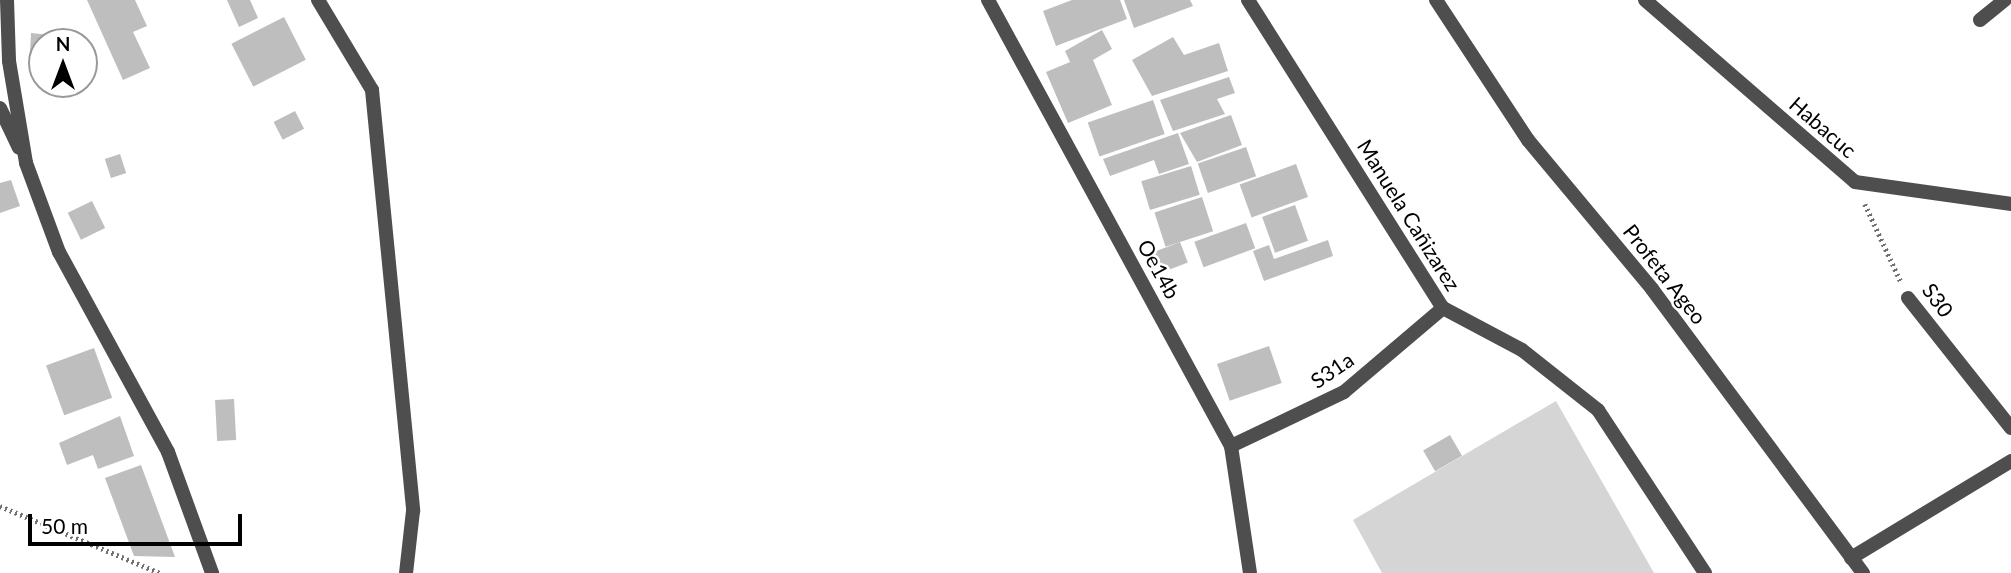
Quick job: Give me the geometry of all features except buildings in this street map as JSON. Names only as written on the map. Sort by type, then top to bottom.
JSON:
[{"type":"street","points":[[7,0],[9,61],[26,163]]},
{"type":"street","points":[[318,0],[372,90],[413,511],[406,573]]},
{"type":"street","name":"Oe14b","points":[[988,0],[1231,446],[1250,573]]},
{"type":"street","name":"Manuela Cañizarez","points":[[1248,0],[1443,308],[1522,350],[1598,410],[1705,573]]},
{"type":"street","name":"Profeta Ageo","points":[[1436,0],[1528,140],[1652,289],[1863,573]]},
{"type":"street","name":"Habacuc","points":[[1645,0],[1856,182],[2011,204]]},
{"type":"street","points":[[1980,20],[2005,0]]},
{"type":"street","points":[[0,108],[26,163],[59,252],[168,452],[212,573]]},
{"type":"street","name":"S30","points":[[1908,299],[2011,428]]},
{"type":"street","name":"S31a","points":[[1231,446],[1344,392],[1443,308]]},
{"type":"street","points":[[1851,558],[2011,461]]},
{"type":"path","name":"S30","points":[[1856,182],[1908,299]]},
{"type":"path","points":[[0,506],[160,573]]},
{"type":"shaded area","points":[[1556,401],[1654,573],[1382,573],[1353,520]]}]
